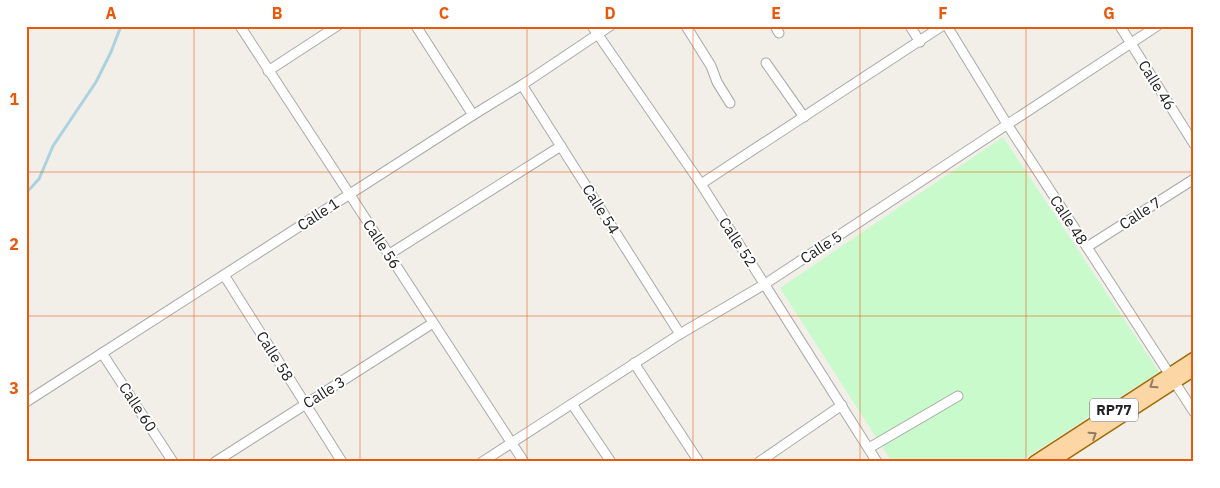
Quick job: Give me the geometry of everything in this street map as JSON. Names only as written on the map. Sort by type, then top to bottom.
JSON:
[{"type":"main road","name":"RP77","points":[[1034,462],[1049,459],[1172,378],[1194,358]]},
{"type":"main road","name":"RP77","points":[[1172,378],[1194,370]]},
{"type":"street","name":"Calle 56","points":[[240,26],[524,462]]},
{"type":"street","points":[[268,71],[337,26]]},
{"type":"street","points":[[416,26],[473,115]]},
{"type":"street","name":"Calle 1","points":[[26,402],[522,85],[595,30],[610,26]]},
{"type":"street","points":[[686,26],[711,66],[717,82],[730,103]]},
{"type":"street","points":[[910,26],[920,42]]},
{"type":"street","points":[[701,184],[942,26]]},
{"type":"street","name":"Calle 48","points":[[947,26],[1007,124],[1194,412]]},
{"type":"street","name":"Calle 46","points":[[1120,26],[1194,144]]},
{"type":"street","name":"Calle 5","points":[[482,462],[680,334],[765,284],[1157,26]]},
{"type":"street","name":"Calle 52","points":[[595,30],[701,184],[877,462]]},
{"type":"street","points":[[766,63],[804,117]]},
{"type":"street","name":"Calle 54","points":[[522,85],[680,334]]},
{"type":"street","points":[[388,255],[561,146]]},
{"type":"street","name":"Calle 7","points":[[1087,247],[1194,178]]},
{"type":"street","name":"Calle 58","points":[[224,275],[342,462]]},
{"type":"street","name":"Calle 3","points":[[215,462],[433,323]]},
{"type":"street","name":"Calle 60","points":[[102,353],[173,462]]},
{"type":"street","points":[[634,364],[699,462]]},
{"type":"street","points":[[869,448],[958,396]]},
{"type":"street","points":[[572,404],[611,462]]},
{"type":"street","points":[[759,462],[842,406]]},
{"type":"green space","points":[[1003,137],[1159,372],[1019,462],[892,462],[780,288]]},
{"type":"waterway","points":[[26,193],[39,179],[53,146],[96,82],[121,26]]}]
